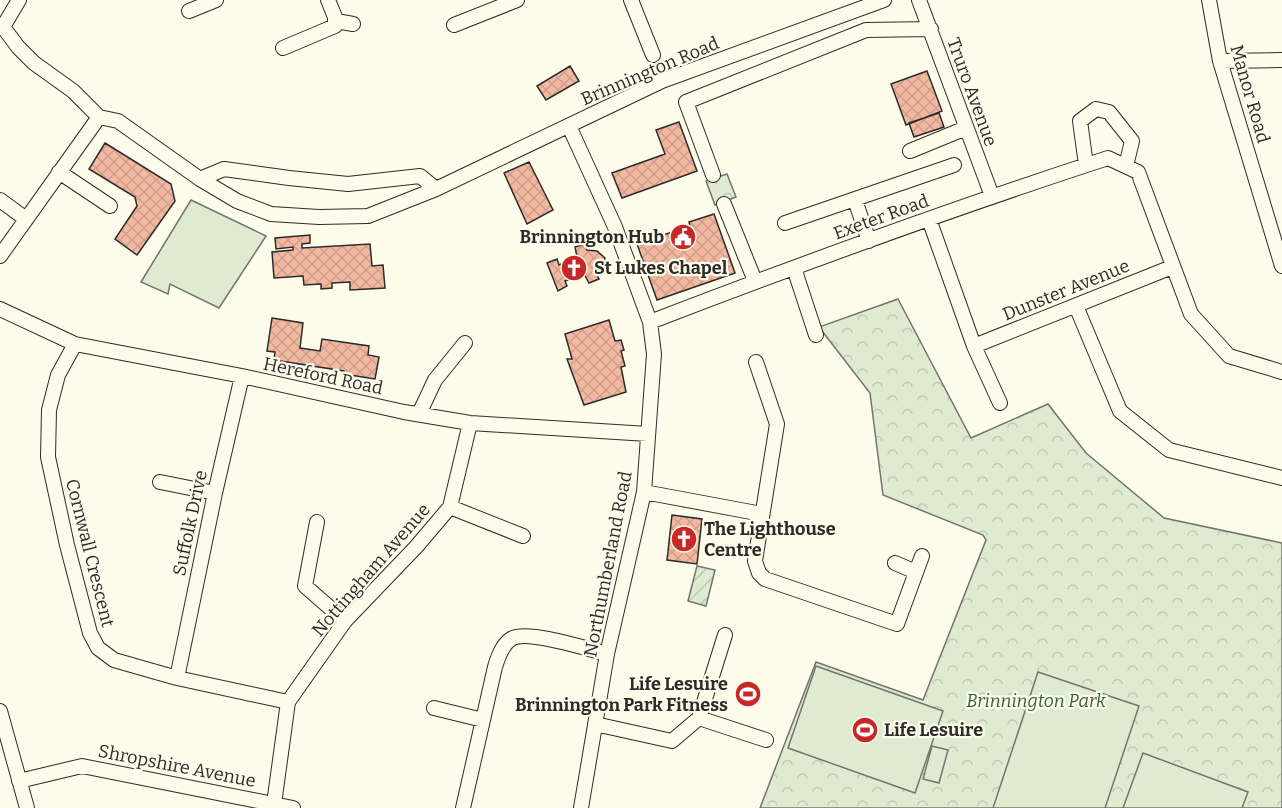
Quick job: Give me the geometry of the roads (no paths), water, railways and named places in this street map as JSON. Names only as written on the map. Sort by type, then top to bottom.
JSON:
[{"type":"street","points":[[0,256],[99,117],[73,91],[34,63],[1,27],[19,0]]},
{"type":"street","points":[[189,11],[216,0]]},
{"type":"street","points":[[283,48],[335,26],[336,21],[328,0]]},
{"type":"street","points":[[454,25],[517,0]]},
{"type":"street","points":[[631,0],[653,56]]},
{"type":"street","name":"Brinnington Road","points":[[99,117],[117,121],[200,179],[237,201],[271,214],[319,217],[368,216],[436,189],[662,81],[884,0]]},
{"type":"street","name":"Truro Avenue","points":[[919,0],[992,196]]},
{"type":"street","name":"Manor Road","points":[[1209,0],[1220,61],[1282,266]]},
{"type":"street","points":[[336,21],[353,24]]},
{"type":"street","points":[[713,175],[686,102],[866,30],[931,29]]},
{"type":"street","points":[[1220,61],[1282,60]]},
{"type":"street","points":[[1086,165],[1080,121],[1096,109],[1109,112],[1132,141],[1126,166],[1138,172],[1191,314],[1229,356],[1282,372]]},
{"type":"street","name":"Northumberland Road","points":[[569,126],[615,227],[650,322],[654,354],[644,492],[607,654],[581,808]]},
{"type":"street","points":[[910,151],[966,128]]},
{"type":"street","name":"Exeter Road","points":[[650,322],[755,281],[992,196],[1086,165],[1108,158],[1126,166]]},
{"type":"street","points":[[785,223],[954,165]]},
{"type":"street","points":[[200,179],[224,169],[348,184],[420,177],[436,189]]},
{"type":"street","points":[[59,172],[110,206]]},
{"type":"street","points":[[0,200],[26,219]]},
{"type":"street","points":[[855,200],[869,241]]},
{"type":"street","points":[[724,204],[755,281]]},
{"type":"street","points":[[929,219],[974,346],[1000,403]]},
{"type":"street","name":"Dunster Avenue","points":[[974,346],[1172,267]]},
{"type":"street","points":[[794,268],[816,335]]},
{"type":"street","points":[[1076,306],[1120,411],[1169,450],[1282,478]]},
{"type":"street","name":"Hereford Road","points":[[0,309],[75,344],[242,376],[419,414],[470,423],[648,434]]},
{"type":"street","points":[[419,414],[435,380],[465,343]]},
{"type":"street","name":"Cornwall Crescent","points":[[75,344],[58,375],[48,410],[48,457],[67,545],[90,633],[98,648],[114,660],[177,678],[288,702]]},
{"type":"street","points":[[756,362],[777,424],[755,561],[759,573],[765,579],[897,624],[922,556]]},
{"type":"street","name":"Suffolk Drive","points":[[177,678],[242,376]]},
{"type":"street","name":"Nottingham Avenue","points":[[274,804],[288,702],[345,621],[416,547],[450,507],[470,423]]},
{"type":"street","points":[[160,482],[215,493]]},
{"type":"street","points":[[644,492],[762,514]]},
{"type":"street","points":[[450,507],[522,536]]},
{"type":"street","points":[[317,522],[305,586],[345,621]]},
{"type":"street","points":[[895,563],[916,572]]},
{"type":"street","points":[[463,808],[495,667],[510,639],[520,635],[536,636],[607,654]]},
{"type":"street","points":[[595,724],[672,741],[699,718],[725,635]]},
{"type":"street","points":[[434,708],[483,720]]},
{"type":"street","points":[[0,711],[27,808]]},
{"type":"street","points":[[699,718],[766,740]]},
{"type":"street","name":"Shropshire Avenue","points":[[19,781],[82,766],[293,808]]},
{"type":"place","name":"Brinnington Hub","points":[[683,237]]},
{"type":"place","name":"St Lukes Chapel","points":[[574,268]]},
{"type":"place","name":"The Lighthouse Centre","points":[[684,539]]},
{"type":"place","name":"Life Lesuire Brinnington Park Fitness","points":[[748,694]]},
{"type":"place","name":"Life Lesuire","points":[[865,730]]},
{"type":"park label","name":"Brinnington Park","points":[[1036,701]]}]
